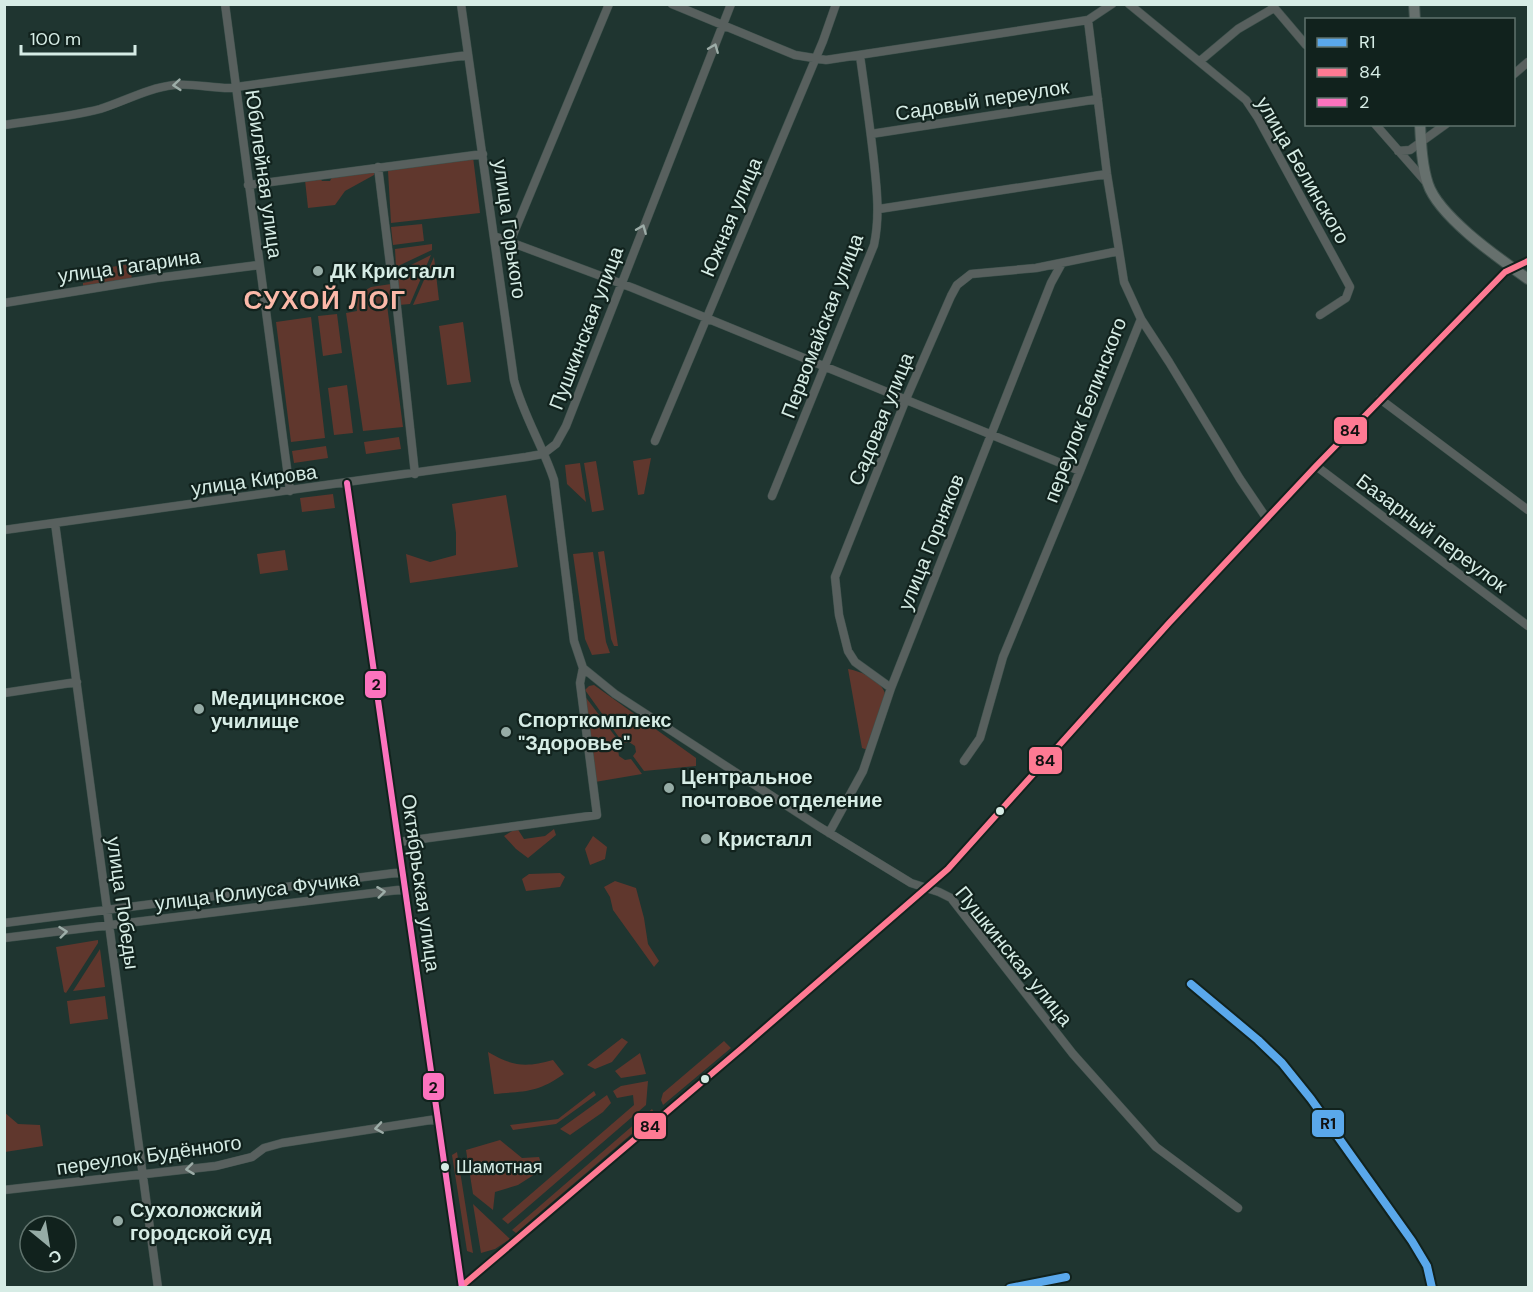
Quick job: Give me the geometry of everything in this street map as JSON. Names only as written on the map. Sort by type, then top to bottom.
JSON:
[{"type":"main road","points":[[1420,126],[1428,185],[1439,203],[1456,222],[1528,279]]},
{"type":"street","name":"Юбилейная улица","points":[[225,4],[290,491]]},
{"type":"street","name":"улица Горького","points":[[461,4],[514,380],[519,400],[543,454]]},
{"type":"street","points":[[510,242],[609,4]]},
{"type":"street","points":[[672,4],[795,55],[815,59],[860,56],[1088,20],[1112,4]]},
{"type":"street","name":"Пушкинская улица","points":[[543,454],[556,444],[566,426],[731,4]]},
{"type":"street","name":"Южная улица","points":[[655,441],[836,4]]},
{"type":"street","name":"улица Белинского","points":[[1129,4],[1246,100],[1252,109],[1350,287],[1346,298],[1320,315]]},
{"type":"street","points":[[1200,61],[1238,29],[1273,6],[1305,44]]},
{"type":"street","name":"переулок Белинского","points":[[964,761],[980,738],[1003,657],[1141,319],[1124,282],[1107,174],[1088,20]]},
{"type":"street","points":[[4,125],[89,111],[172,85],[235,87],[468,55]]},
{"type":"street","name":"Первомайская улица","points":[[772,496],[874,245],[878,226],[879,209],[860,56]]},
{"type":"street","points":[[1515,73],[1528,62]]},
{"type":"street","name":"Садовый переулок","points":[[871,134],[1098,99]]},
{"type":"street","points":[[1378,126],[1428,185]]},
{"type":"street","points":[[1398,151],[1410,150],[1421,144],[1444,126]]},
{"type":"street","points":[[248,185],[483,154]]},
{"type":"street","points":[[378,167],[415,474]]},
{"type":"street","points":[[879,209],[1107,174]]},
{"type":"street","points":[[494,236],[620,283],[1080,471]]},
{"type":"street","points":[[1062,263],[1119,251]]},
{"type":"street","points":[[462,1287],[926,889],[966,851],[1169,623],[1316,466],[1505,272],[1528,261]]},
{"type":"street","name":"Садовая улица","points":[[891,688],[855,663],[848,651],[839,615],[835,577],[906,399],[951,296],[965,277],[971,274],[1006,272],[1062,263]]},
{"type":"street","name":"улица Горняков","points":[[829,833],[863,771],[891,688],[1051,283],[1062,263]]},
{"type":"street","name":"улица Гагарина","points":[[4,303],[157,278],[259,265]]},
{"type":"street","points":[[1141,319],[1234,471],[1267,519]]},
{"type":"street","points":[[1380,399],[1528,510]]},
{"type":"street","points":[[399,842],[597,815],[580,683],[583,668],[574,641],[554,480],[543,454]]},
{"type":"street","name":"улица Кирова","points":[[4,530],[415,474],[543,454]]},
{"type":"street","name":"Базарный переулок","points":[[1316,466],[1528,626]]},
{"type":"street","name":"Октябрьская улица","points":[[347,483],[406,889],[436,1119],[462,1287]]},
{"type":"street","name":"улица Победы","points":[[55,523],[158,1287]]},
{"type":"street","name":"Пушкинская улица","points":[[583,668],[615,694],[829,833],[911,883],[951,898],[1073,1054],[1156,1147],[1238,1208]]},
{"type":"street","points":[[4,693],[77,682]]},
{"type":"street","name":"улица Юлиуса Фучика","points":[[4,923],[403,872]]},
{"type":"street","name":"улица Юлиуса Фучика","points":[[4,938],[406,889]]},
{"type":"street","name":"переулок Будённого","points":[[4,1190],[143,1175],[231,1162],[252,1157],[264,1148],[282,1143],[436,1119]]},
{"type":"shaded area","points":[[473,157],[480,213],[391,223],[388,171],[391,168]]},
{"type":"shaded area","points":[[374,170],[374,175],[345,191],[335,205],[308,208],[305,180],[320,178],[322,181],[330,181],[332,177]]},
{"type":"shaded area","points":[[422,224],[424,241],[393,245],[391,227]]},
{"type":"shaded area","points":[[432,244],[432,250],[396,267],[395,249]]},
{"type":"shaded area","points":[[431,255],[410,304],[399,305],[397,272]]},
{"type":"shaded area","points":[[434,257],[439,300],[413,305]]},
{"type":"shaded area","points":[[130,264],[132,280],[83,287],[83,283],[93,281],[92,270]]},
{"type":"shaded area","points":[[391,284],[394,304],[387,305],[403,427],[363,431],[346,313],[357,311],[355,296],[371,287]]},
{"type":"shaded area","points":[[337,314],[342,353],[323,356],[318,316]]},
{"type":"shaded area","points":[[311,317],[325,438],[291,442],[276,322]]},
{"type":"shaded area","points":[[463,322],[471,382],[447,385],[439,326]]},
{"type":"shaded area","points":[[347,385],[353,433],[334,435],[328,388]]},
{"type":"shaded area","points":[[399,437],[401,449],[366,454],[364,442]]},
{"type":"shaded area","points":[[326,446],[328,458],[294,463],[292,451]]},
{"type":"shaded area","points":[[651,458],[644,494],[638,495],[633,461]]},
{"type":"shaded area","points":[[596,461],[604,510],[592,512],[584,463]]},
{"type":"shaded area","points":[[580,463],[586,502],[567,484],[565,465]]},
{"type":"shaded area","points":[[333,494],[335,508],[302,512],[300,498]]},
{"type":"shaded area","points":[[506,495],[518,567],[410,583],[406,554],[430,562],[456,555],[452,504]]},
{"type":"shaded area","points":[[285,550],[288,570],[260,574],[257,554]]},
{"type":"shaded area","points":[[604,551],[618,646],[614,646],[611,639],[598,552]]},
{"type":"shaded area","points":[[593,552],[606,642],[610,653],[592,655],[585,639],[573,554]]},
{"type":"shaded area","points":[[848,669],[860,672],[876,681],[886,696],[868,750],[862,748]]},
{"type":"shaded area","points":[[594,685],[696,758],[696,766],[644,771],[633,756],[636,752],[635,746],[629,742],[623,743],[585,690]]},
{"type":"shaded area","points":[[584,695],[621,744],[618,750],[619,756],[625,760],[631,759],[642,774],[595,782]]},
{"type":"shaded area","points":[[517,828],[524,839],[545,836],[554,829],[556,835],[528,858],[504,836]]},
{"type":"shaded area","points":[[593,836],[607,847],[605,859],[590,865],[585,849]]},
{"type":"shaded area","points":[[560,873],[565,877],[560,887],[526,891],[522,879],[529,874]]},
{"type":"shaded area","points":[[615,881],[636,888],[648,944],[659,961],[654,967],[613,910],[610,897],[604,887]]},
{"type":"shaded area","points":[[98,940],[66,993],[64,992],[56,947]]},
{"type":"shaded area","points":[[100,949],[105,987],[73,991]]},
{"type":"shaded area","points":[[105,996],[108,1019],[70,1024],[67,1001]]},
{"type":"shaded area","points":[[622,1038],[628,1042],[612,1062],[595,1069],[587,1065]]},
{"type":"shaded area","points":[[724,1041],[731,1048],[663,1105],[661,1100],[663,1093]]},
{"type":"shaded area","points":[[488,1052],[512,1063],[526,1065],[553,1060],[564,1074],[538,1088],[494,1094]]},
{"type":"shaded area","points":[[640,1053],[646,1074],[621,1078],[615,1071]]},
{"type":"shaded area","points":[[648,1081],[646,1105],[508,1224],[502,1219],[634,1105],[633,1095],[617,1098],[613,1091],[621,1086]]},
{"type":"shaded area","points":[[594,1091],[596,1095],[556,1124],[513,1130],[510,1125],[558,1119]]},
{"type":"shaded area","points":[[607,1095],[611,1103],[603,1112],[570,1135],[560,1129]]},
{"type":"shaded area","points":[[652,1109],[655,1114],[516,1233],[512,1230]]},
{"type":"shaded area","points":[[4,1112],[18,1124],[40,1125],[43,1146],[5,1152]]},
{"type":"shaded area","points":[[500,1140],[522,1158],[539,1157],[543,1169],[518,1185],[495,1192],[493,1210],[473,1194],[466,1150]]},
{"type":"shaded area","points":[[457,1152],[473,1253],[467,1251],[452,1155]]},
{"type":"shaded area","points":[[473,1204],[510,1239],[495,1249],[481,1253]]},
{"type":"transit line","name":"84","points":[[462,1286],[948,869],[1169,623],[1316,466],[1505,272],[1528,261]]},
{"type":"transit line","name":"2","points":[[347,483],[462,1288]]},
{"type":"transit line","name":"R1","points":[[1191,984],[1258,1040],[1282,1063],[1311,1099],[1412,1241],[1427,1266],[1432,1288]]},
{"type":"transit line","name":"R1","points":[[1010,1288],[1066,1277]]},
{"type":"place","name":"ДК Кристалл","points":[[318,271]]},
{"type":"place","name":"Медицинское училище","points":[[199,709]]},
{"type":"place","name":"Спорткомплекс \"Здоровье\"","points":[[506,732]]},
{"type":"place","name":"Центральное почтовое отделение","points":[[669,788]]},
{"type":"place","name":"Кристалл","points":[[706,839]]},
{"type":"place","name":"Шамотная","points":[[445,1167]]},
{"type":"place","name":"Сухоложский городской суд","points":[[118,1221]]},
{"type":"district","name":"СУХОЙ ЛОГ","points":[[325,300]]}]
